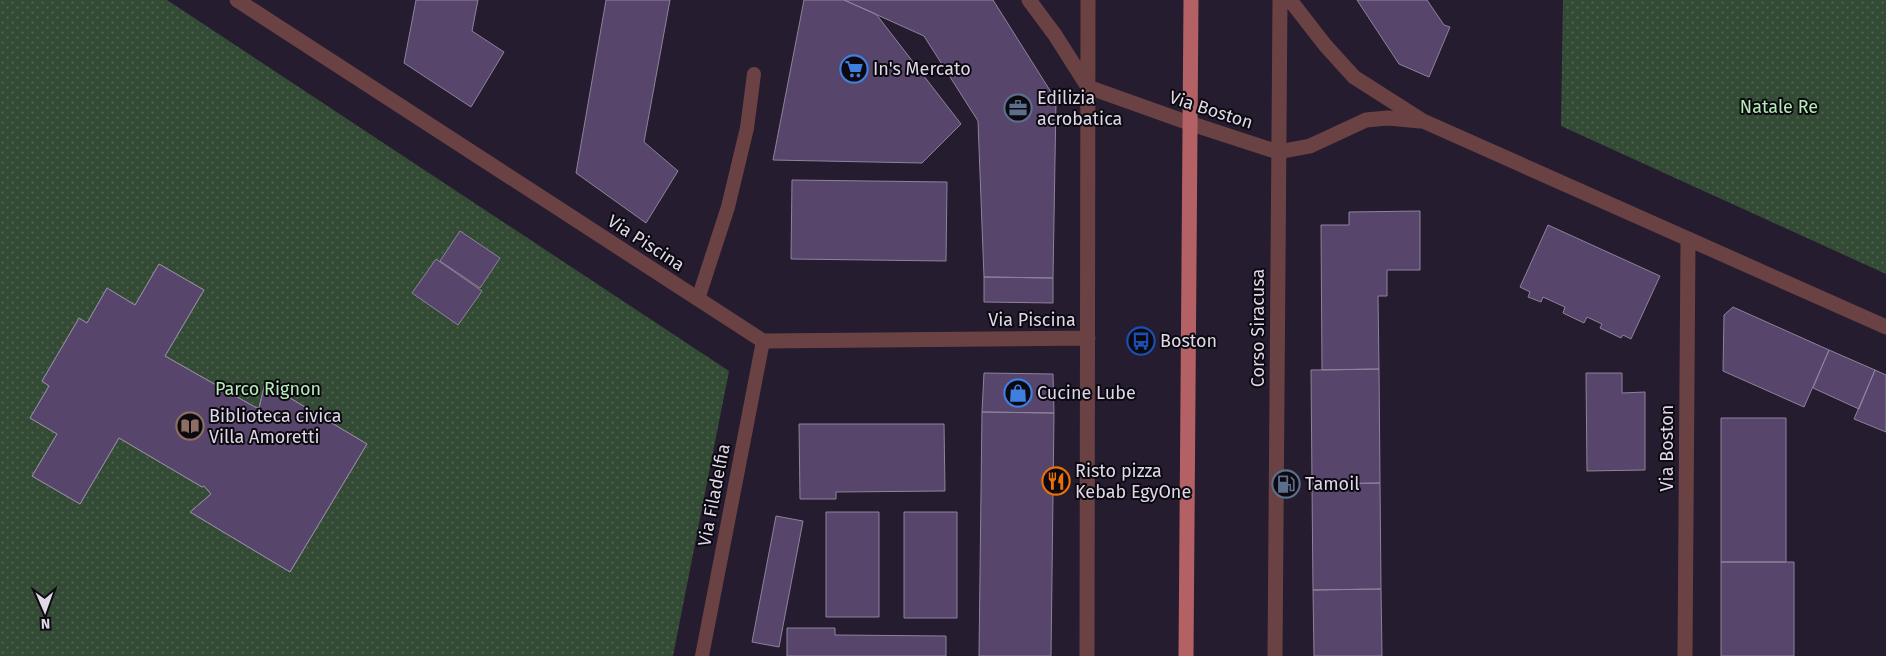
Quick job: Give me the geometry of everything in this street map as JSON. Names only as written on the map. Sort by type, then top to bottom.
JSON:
[{"type":"main road","points":[[1186,656],[1190,0]]},
{"type":"street","name":"Via Piscina","points":[[236,0],[763,341],[1088,338]]},
{"type":"street","points":[[1029,0],[1055,35],[1088,87]]},
{"type":"street","points":[[1087,656],[1088,0]]},
{"type":"street","name":"Corso Siracusa","points":[[1275,656],[1280,0]]},
{"type":"street","name":"Via Boston","points":[[1290,0],[1325,45],[1354,77],[1423,121],[1688,241],[1886,327]]},
{"type":"street","name":"Via Boston","points":[[1088,87],[1278,152],[1310,146],[1366,120],[1388,118],[1423,121]]},
{"type":"street","name":"Via Boston","points":[[1685,656],[1688,241]]},
{"type":"lane","points":[[698,298],[728,207],[747,128],[754,74]]},
{"type":"lane","name":"Via Filadelfia","points":[[702,656],[763,341]]},
{"type":"green space","name":"Parco Rignon","points":[[0,0],[167,0],[729,371],[673,656],[0,656]]},
{"type":"green space","name":"Natale Re","points":[[1563,0],[1886,0],[1886,274],[1561,126]]},
{"type":"building","points":[[416,0],[478,0],[472,31],[504,52],[471,107],[404,63]]},
{"type":"building","points":[[606,0],[670,0],[644,142],[678,171],[646,223],[576,173]]},
{"type":"building","name":"In's Mercato","points":[[804,0],[844,0],[876,14],[961,124],[922,163],[773,160]]},
{"type":"building","points":[[844,0],[993,0],[1056,100],[1053,278],[984,277],[978,121],[924,36]]},
{"type":"building","points":[[1357,0],[1427,0],[1444,25],[1450,27],[1429,77],[1399,64]]},
{"type":"building","points":[[792,180],[947,182],[946,261],[791,259]]},
{"type":"building","points":[[1420,211],[1420,270],[1387,270],[1387,296],[1378,296],[1379,369],[1322,370],[1321,225],[1349,225],[1349,212]]},
{"type":"building","points":[[1548,225],[1660,276],[1631,339],[1623,335],[1621,338],[1600,328],[1602,324],[1587,317],[1584,323],[1563,313],[1565,307],[1543,297],[1541,302],[1528,297],[1530,292],[1520,287]]},
{"type":"building","points":[[460,231],[500,258],[480,288],[440,261]]},
{"type":"building","points":[[436,259],[482,291],[458,325],[412,293]]},
{"type":"building","name":"Biblioteca civica Villa Amoretti","points":[[159,264],[204,290],[165,356],[255,407],[259,408],[265,383],[367,444],[290,572],[190,512],[211,494],[204,486],[202,487],[119,438],[80,504],[32,476],[57,434],[30,418],[49,386],[42,381],[79,318],[87,323],[107,288],[135,305]]},
{"type":"building","name":"Biblioteca civica Villa Amoretti","points":[[159,264],[204,290],[165,356],[255,407],[259,408],[265,383],[367,444],[290,572],[190,512],[211,494],[204,486],[202,487],[119,438],[80,504],[32,476],[57,434],[30,418],[49,386],[42,381],[79,318],[87,323],[107,288],[135,305]]},
{"type":"building","points":[[984,277],[1053,278],[1053,303],[984,302]]},
{"type":"building","points":[[1733,307],[1829,350],[1804,407],[1723,371],[1724,315]]},
{"type":"building","points":[[1829,350],[1875,370],[1859,409],[1813,388]]},
{"type":"building","points":[[1379,369],[1380,483],[1312,484],[1311,370]]},
{"type":"building","points":[[1875,370],[1886,375],[1886,432],[1854,419]]},
{"type":"building","name":"Cucine Lube","points":[[984,373],[1053,374],[1054,413],[982,412]]},
{"type":"building","points":[[1586,373],[1622,373],[1622,393],[1645,392],[1645,470],[1587,471]]},
{"type":"building","points":[[982,412],[1054,413],[1051,656],[979,656]]},
{"type":"building","points":[[1721,418],[1786,418],[1786,562],[1721,562]]},
{"type":"building","points":[[799,424],[944,424],[945,491],[836,492],[836,499],[800,499]]},
{"type":"building","points":[[1380,483],[1381,589],[1313,590],[1312,484]]},
{"type":"building","points":[[826,512],[879,512],[879,617],[826,617]]},
{"type":"building","points":[[904,512],[957,512],[957,618],[904,618]]},
{"type":"building","points":[[776,516],[803,521],[779,647],[752,642]]},
{"type":"building","points":[[1721,562],[1794,562],[1794,656],[1721,656]]},
{"type":"building","points":[[1381,589],[1382,656],[1314,656],[1313,590]]},
{"type":"building","points":[[787,628],[835,628],[835,635],[946,636],[946,656],[787,656]]},
{"type":"place","name":"In's Mercato","points":[[854,69]]},
{"type":"place","name":"Edilizia acrobatica","points":[[1018,108]]},
{"type":"place","name":"Boston","points":[[1141,341]]},
{"type":"place","name":"Cucine Lube","points":[[1018,393]]},
{"type":"place","name":"Biblioteca civica Villa Amoretti","points":[[190,426]]},
{"type":"place","name":"Risto pizza Kebab EgyOne","points":[[1056,481]]},
{"type":"place","name":"Tamoil","points":[[1286,484]]}]
